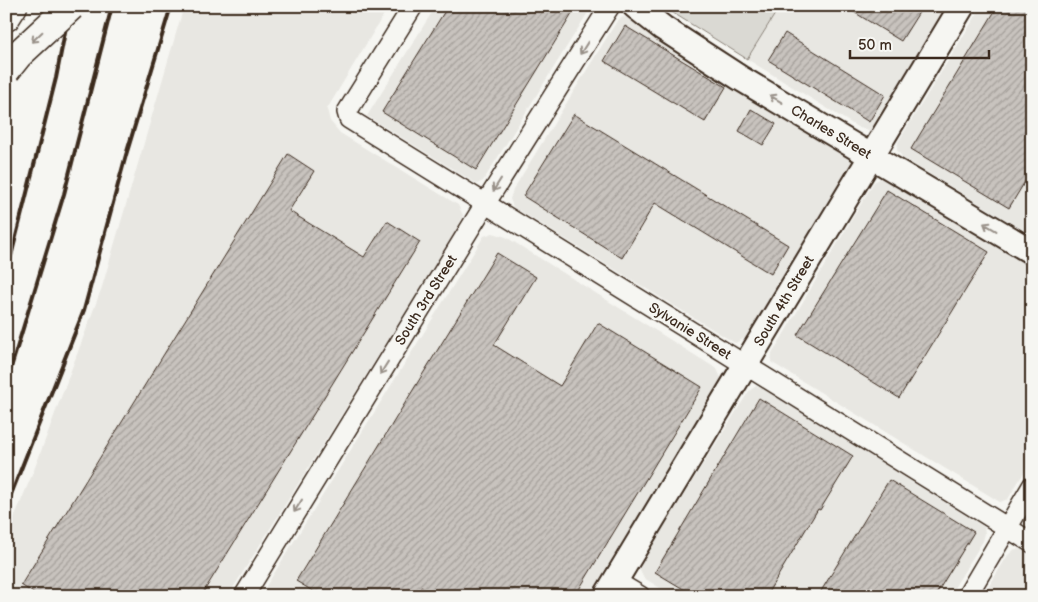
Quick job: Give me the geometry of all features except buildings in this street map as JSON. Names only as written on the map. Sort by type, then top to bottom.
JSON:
[{"type":"highway","points":[[6,17],[13,6]]},
{"type":"highway","points":[[6,70],[18,55],[71,6]]},
{"type":"main road","name":"Charles Street","points":[[634,6],[663,28],[740,78],[1032,252]]},
{"type":"main road","name":"South 4th Street","points":[[611,588],[962,6]]},
{"type":"street","name":"Sylvanie Street","points":[[413,6],[347,112],[350,119],[1032,543]]},
{"type":"street","name":"South 3rd Street","points":[[244,596],[485,204],[610,6]]},
{"type":"street","points":[[966,596],[1032,486]]},
{"type":"street","points":[[611,588],[640,596]]},
{"type":"shaded area","points":[[184,6],[389,6],[327,109],[330,121],[340,133],[458,205],[463,215],[457,230],[228,596],[6,596],[6,537],[34,470],[102,287]]},
{"type":"shaded area","points":[[436,6],[592,6],[483,181],[477,184],[367,116]]},
{"type":"shaded area","points":[[662,6],[780,6],[747,59]]},
{"type":"shaded area","points":[[780,6],[949,6],[876,128],[869,130],[859,128],[747,59]]},
{"type":"shaded area","points":[[982,6],[1032,6],[1032,235],[903,158],[897,150],[898,142]]},
{"type":"shaded area","points":[[623,17],[633,20],[851,154],[854,162],[745,338],[735,343],[513,207],[510,199],[513,190],[617,21]]},
{"type":"shaded area","points":[[883,177],[893,180],[1032,268],[1032,459],[1008,499],[1000,502],[771,362],[772,354],[874,182]]},
{"type":"shaded area","points":[[493,233],[506,237],[717,369],[721,378],[717,389],[589,596],[260,596],[484,236]]},
{"type":"shaded area","points":[[756,386],[766,390],[984,527],[983,541],[949,596],[673,596],[644,578],[640,570],[643,560],[749,391]]},
{"type":"shaded area","points":[[1015,549],[1025,550],[1032,555],[1032,596],[983,596],[1008,555]]},
{"type":"railway","points":[[6,276],[56,78],[70,6]]},
{"type":"railway","points":[[6,384],[64,194],[112,6]]},
{"type":"railway","points":[[6,507],[84,310],[126,155],[171,6]]}]
